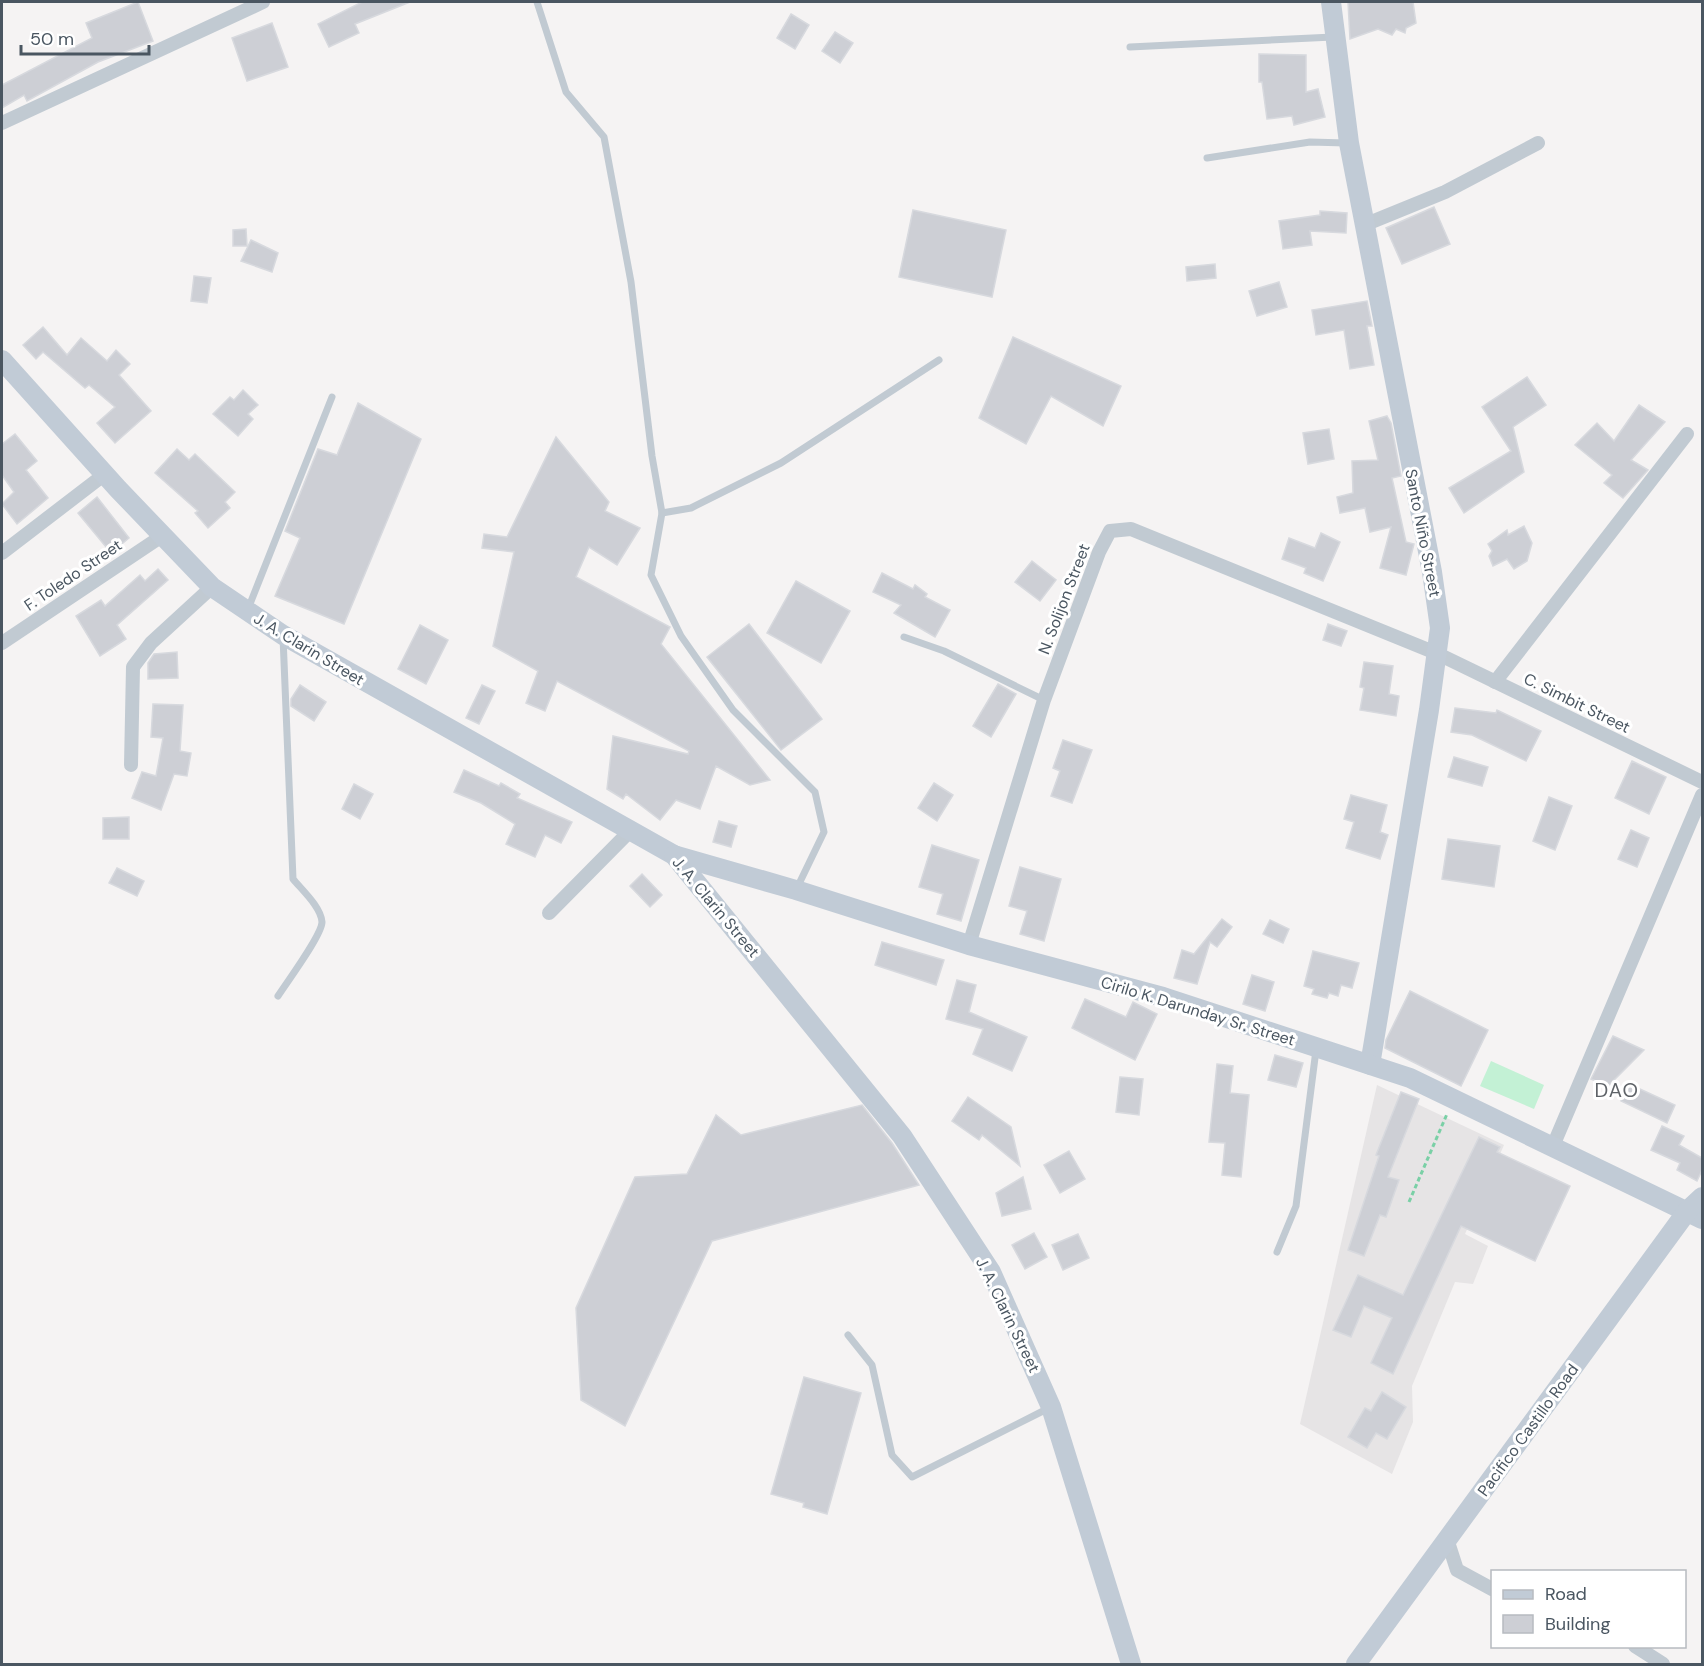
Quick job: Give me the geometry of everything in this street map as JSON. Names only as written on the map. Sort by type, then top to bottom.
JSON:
[{"type":"main road","name":"Santo Niño Street","points":[[1330,2],[1349,143],[1432,572],[1440,628],[1370,1065]]},
{"type":"main road","name":"J. A. Clarin Street","points":[[2,360],[162,536],[212,587],[282,635],[394,700],[632,829],[674,855],[902,1136],[991,1272],[1051,1407],[1131,1665]]},
{"type":"main road","name":"Cirilo K. Darunday Sr. Street","points":[[674,855],[796,890],[969,945],[1163,998],[1410,1078],[1553,1146],[1698,1209]]},
{"type":"main road","name":"Pacifico Castillo Road","points":[[1356,1665],[1447,1539],[1698,1209]]},
{"type":"street","points":[[2,123],[263,2]]},
{"type":"street","points":[[1364,225],[1445,192],[1538,143]]},
{"type":"street","points":[[1495,681],[1687,434]]},
{"type":"street","points":[[2,553],[105,474]]},
{"type":"street","name":"N. Solijon Street","points":[[969,945],[1044,700],[1099,552],[1110,531],[1131,529],[1436,653]]},
{"type":"street","name":"F. Toledo Street","points":[[2,643],[162,536]]},
{"type":"street","points":[[131,765],[133,668],[151,643],[212,587]]},
{"type":"street","name":"C. Simbit Street","points":[[1436,653],[1702,782]]},
{"type":"street","points":[[1553,1146],[1702,795]]},
{"type":"street","points":[[549,913],[632,829]]},
{"type":"street","points":[[1447,1539],[1457,1570],[1491,1588]]},
{"type":"street","points":[[1636,1648],[1662,1665]]},
{"type":"lane","points":[[537,2],[566,92],[604,137],[631,282],[652,456],[662,513],[651,575],[681,636],[733,710],[815,792],[824,832],[796,890]]},
{"type":"lane","points":[[1130,47],[1335,37]]},
{"type":"lane","points":[[1207,158],[1310,142],[1349,143]]},
{"type":"lane","points":[[662,513],[691,508],[780,463],[939,360]]},
{"type":"lane","points":[[247,611],[332,397]]},
{"type":"lane","points":[[278,996],[318,938],[322,923],[318,910],[293,879],[282,635]]},
{"type":"lane","points":[[904,638],[944,651],[1044,700]]},
{"type":"lane","points":[[1277,1252],[1296,1206],[1316,1047]]},
{"type":"lane","points":[[848,1335],[872,1365],[892,1455],[912,1477],[1051,1407]]},
{"type":"path","points":[[1409,1202],[1453,1099]]},
{"type":"shaded area","points":[[1377,1085],[1504,1145],[1465,1234],[1488,1246],[1473,1284],[1455,1282],[1412,1386],[1413,1422],[1392,1474],[1300,1424]]},
{"type":"green space","points":[[1491,1061],[1544,1085],[1534,1109],[1480,1086]]},
{"type":"building","points":[[138,2],[153,41],[98,62],[27,101],[24,95],[2,108],[2,85],[92,38],[86,23]]},
{"type":"building","points":[[362,2],[410,2],[355,24],[359,33],[329,47],[318,24]]},
{"type":"building","points":[[1348,2],[1413,2],[1416,23],[1406,28],[1405,33],[1396,29],[1392,35],[1378,29],[1350,39]]},
{"type":"building","points":[[791,14],[809,25],[795,49],[777,38]]},
{"type":"building","points":[[272,23],[288,67],[247,81],[232,38]]},
{"type":"building","points":[[835,32],[853,43],[840,63],[822,51]]},
{"type":"building","points":[[1259,54],[1306,55],[1306,92],[1318,89],[1325,117],[1294,125],[1292,116],[1267,119],[1262,82],[1259,82]]},
{"type":"building","points":[[1434,207],[1450,244],[1402,264],[1386,228]]},
{"type":"building","points":[[913,210],[1006,230],[992,297],[899,277]]},
{"type":"building","points":[[1320,211],[1347,213],[1346,233],[1310,231],[1312,245],[1283,249],[1279,221],[1320,215]]},
{"type":"building","points":[[246,229],[247,246],[233,246],[233,230]]},
{"type":"building","points":[[251,240],[278,253],[272,272],[241,261]]},
{"type":"building","points":[[1215,264],[1216,278],[1187,281],[1186,267]]},
{"type":"building","points":[[194,276],[211,278],[207,303],[191,301]]},
{"type":"building","points":[[1279,282],[1287,307],[1257,316],[1249,291]]},
{"type":"building","points":[[1367,301],[1372,326],[1367,326],[1374,365],[1350,369],[1344,330],[1316,335],[1312,310]]},
{"type":"building","points":[[43,327],[67,355],[81,338],[107,361],[116,350],[130,364],[119,375],[151,411],[115,443],[97,423],[115,407],[89,385],[85,388],[43,352],[36,359],[23,345]]},
{"type":"building","points":[[1013,337],[1121,386],[1103,426],[1051,396],[1026,444],[979,418]]},
{"type":"building","points":[[1527,377],[1546,405],[1513,427],[1524,472],[1464,513],[1449,488],[1511,451],[1482,407]]},
{"type":"building","points":[[243,390],[258,405],[248,414],[253,419],[238,436],[213,414],[230,397],[234,400]]},
{"type":"building","points":[[358,403],[421,439],[344,624],[275,596],[300,538],[285,531],[318,449],[337,455]]},
{"type":"building","points":[[1639,405],[1665,422],[1631,460],[1648,470],[1623,498],[1604,483],[1612,475],[1575,445],[1597,423],[1614,441]]},
{"type":"building","points":[[1387,416],[1391,423],[1401,476],[1392,478],[1406,542],[1414,544],[1406,575],[1380,568],[1391,527],[1370,532],[1365,508],[1340,513],[1337,497],[1353,493],[1352,461],[1378,460],[1369,421]]},
{"type":"building","points":[[1329,429],[1334,459],[1308,464],[1303,433]]},
{"type":"building","points":[[15,434],[37,461],[26,470],[48,498],[17,524],[2,504],[14,492],[2,475],[2,444]]},
{"type":"building","points":[[556,437],[609,502],[605,511],[640,528],[617,565],[589,547],[576,577],[670,627],[661,644],[770,780],[750,785],[716,766],[700,809],[676,800],[660,820],[626,794],[623,799],[607,789],[613,736],[688,754],[689,751],[557,681],[545,711],[526,703],[538,671],[493,646],[514,552],[482,548],[484,534],[507,537]]},
{"type":"building","points":[[177,449],[189,460],[195,454],[235,492],[225,502],[230,508],[208,528],[195,513],[198,511],[155,473]]},
{"type":"building","points":[[97,497],[129,538],[111,553],[78,513]]},
{"type":"building","points":[[1524,526],[1532,543],[1527,561],[1514,569],[1507,559],[1493,566],[1489,556],[1492,551],[1488,544],[1507,530],[1508,535]]},
{"type":"building","points":[[1321,533],[1340,542],[1323,581],[1304,573],[1306,568],[1282,559],[1289,538],[1315,548]]},
{"type":"building","points":[[1032,561],[1056,580],[1040,601],[1015,582]]},
{"type":"building","points":[[158,569],[168,580],[117,625],[126,639],[100,656],[76,616],[101,600],[105,606],[140,575],[145,581]]},
{"type":"building","points":[[882,573],[913,589],[915,585],[927,594],[925,597],[950,610],[935,637],[894,613],[901,605],[873,592]]},
{"type":"building","points":[[796,581],[850,611],[821,663],[767,633]]},
{"type":"building","points":[[749,624],[822,719],[781,750],[707,657]]},
{"type":"building","points":[[1328,624],[1347,631],[1341,646],[1323,640]]},
{"type":"building","points":[[420,625],[448,640],[426,684],[398,669]]},
{"type":"building","points":[[177,652],[178,678],[148,679],[148,663],[154,654]]},
{"type":"building","points":[[1364,662],[1393,666],[1389,694],[1399,696],[1396,716],[1360,710],[1364,688],[1360,687]]},
{"type":"building","points":[[998,684],[1016,694],[991,737],[973,726]]},
{"type":"building","points":[[300,685],[326,702],[314,721],[291,706],[291,699]]},
{"type":"building","points":[[482,685],[495,691],[479,724],[466,718]]},
{"type":"building","points":[[153,704],[183,705],[180,751],[191,753],[187,776],[174,774],[161,810],[132,798],[142,772],[156,776],[163,738],[151,737]]},
{"type":"building","points":[[1455,708],[1496,713],[1497,710],[1541,731],[1526,761],[1472,735],[1451,732]]},
{"type":"building","points":[[1063,740],[1092,750],[1072,803],[1051,796],[1060,771],[1053,768]]},
{"type":"building","points":[[1454,757],[1488,767],[1482,786],[1448,777]]},
{"type":"building","points":[[1632,761],[1666,777],[1649,814],[1615,798]]},
{"type":"building","points":[[464,770],[499,786],[501,783],[520,794],[517,798],[572,822],[561,843],[545,835],[535,857],[506,844],[515,824],[481,803],[454,792]]},
{"type":"building","points":[[934,783],[953,795],[937,821],[918,808]]},
{"type":"building","points":[[354,784],[373,794],[360,819],[342,809]]},
{"type":"building","points":[[1351,795],[1387,805],[1380,832],[1388,835],[1380,859],[1346,848],[1354,822],[1344,819]]},
{"type":"building","points":[[1549,797],[1572,806],[1555,850],[1533,841]]},
{"type":"building","points":[[129,817],[129,839],[103,839],[103,818]]},
{"type":"building","points":[[719,821],[737,826],[731,847],[713,842]]},
{"type":"building","points":[[1631,830],[1649,838],[1637,867],[1618,859]]},
{"type":"building","points":[[1448,839],[1500,846],[1494,887],[1442,879]]},
{"type":"building","points":[[932,845],[979,860],[961,921],[937,914],[943,894],[919,887]]},
{"type":"building","points":[[1020,867],[1061,879],[1044,941],[1020,934],[1027,911],[1009,906]]},
{"type":"building","points":[[117,868],[144,881],[137,896],[109,883]]},
{"type":"building","points":[[642,874],[662,895],[650,907],[630,886]]},
{"type":"building","points":[[1222,919],[1232,927],[1217,947],[1210,942],[1197,984],[1174,978],[1182,950],[1194,954]]},
{"type":"building","points":[[1270,920],[1289,929],[1283,943],[1263,934]]},
{"type":"building","points":[[882,942],[944,960],[936,985],[875,965]]},
{"type":"building","points":[[1313,951],[1359,963],[1352,988],[1341,985],[1338,996],[1329,993],[1327,998],[1312,994],[1314,989],[1304,986]]},
{"type":"building","points":[[1252,975],[1274,982],[1265,1011],[1243,1004]]},
{"type":"building","points":[[957,980],[976,985],[969,1012],[1027,1037],[1012,1071],[973,1054],[983,1029],[946,1019]]},
{"type":"building","points":[[1410,991],[1488,1030],[1461,1086],[1385,1048],[1386,1040]]},
{"type":"building","points":[[1085,999],[1126,1017],[1133,1002],[1157,1014],[1135,1060],[1072,1028]]},
{"type":"building","points":[[1613,1036],[1644,1050],[1608,1086],[1591,1079]]},
{"type":"building","points":[[1275,1055],[1303,1063],[1296,1087],[1268,1080]]},
{"type":"building","points":[[1217,1064],[1233,1066],[1230,1093],[1249,1095],[1241,1177],[1222,1175],[1225,1143],[1209,1142]]},
{"type":"building","points":[[1120,1077],[1143,1079],[1139,1115],[1116,1112]]},
{"type":"building","points":[[1629,1084],[1675,1105],[1667,1123],[1621,1101]]},
{"type":"building","points":[[1401,1092],[1419,1099],[1388,1177],[1399,1180],[1386,1217],[1380,1215],[1364,1256],[1348,1250],[1379,1156],[1376,1155]]},
{"type":"building","points":[[968,1097],[1011,1127],[1020,1166],[982,1135],[979,1140],[952,1121]]},
{"type":"building","points":[[862,1105],[892,1143],[919,1185],[712,1241],[625,1426],[581,1400],[576,1308],[635,1177],[687,1174],[716,1115],[741,1135]]},
{"type":"building","points":[[1662,1126],[1684,1136],[1679,1145],[1702,1158],[1702,1170],[1697,1181],[1677,1170],[1680,1163],[1651,1150]]},
{"type":"building","points":[[1479,1137],[1500,1147],[1497,1152],[1570,1186],[1535,1261],[1461,1226],[1393,1374],[1371,1363],[1392,1318],[1364,1306],[1351,1337],[1333,1330],[1358,1275],[1403,1295]]},
{"type":"building","points":[[1069,1151],[1085,1179],[1060,1193],[1044,1165]]},
{"type":"building","points":[[1023,1177],[1031,1209],[1002,1216],[996,1193]]},
{"type":"building","points":[[1034,1233],[1047,1257],[1025,1269],[1012,1245]]},
{"type":"building","points":[[1078,1234],[1089,1258],[1063,1270],[1052,1245]]},
{"type":"building","points":[[804,1377],[861,1393],[827,1514],[803,1507],[804,1503],[771,1494]]},
{"type":"building","points":[[1382,1392],[1406,1407],[1387,1439],[1376,1433],[1367,1448],[1348,1437],[1365,1408],[1371,1411]]},
{"type":"district","name":"DAO","points":[[1617,1090]]}]
